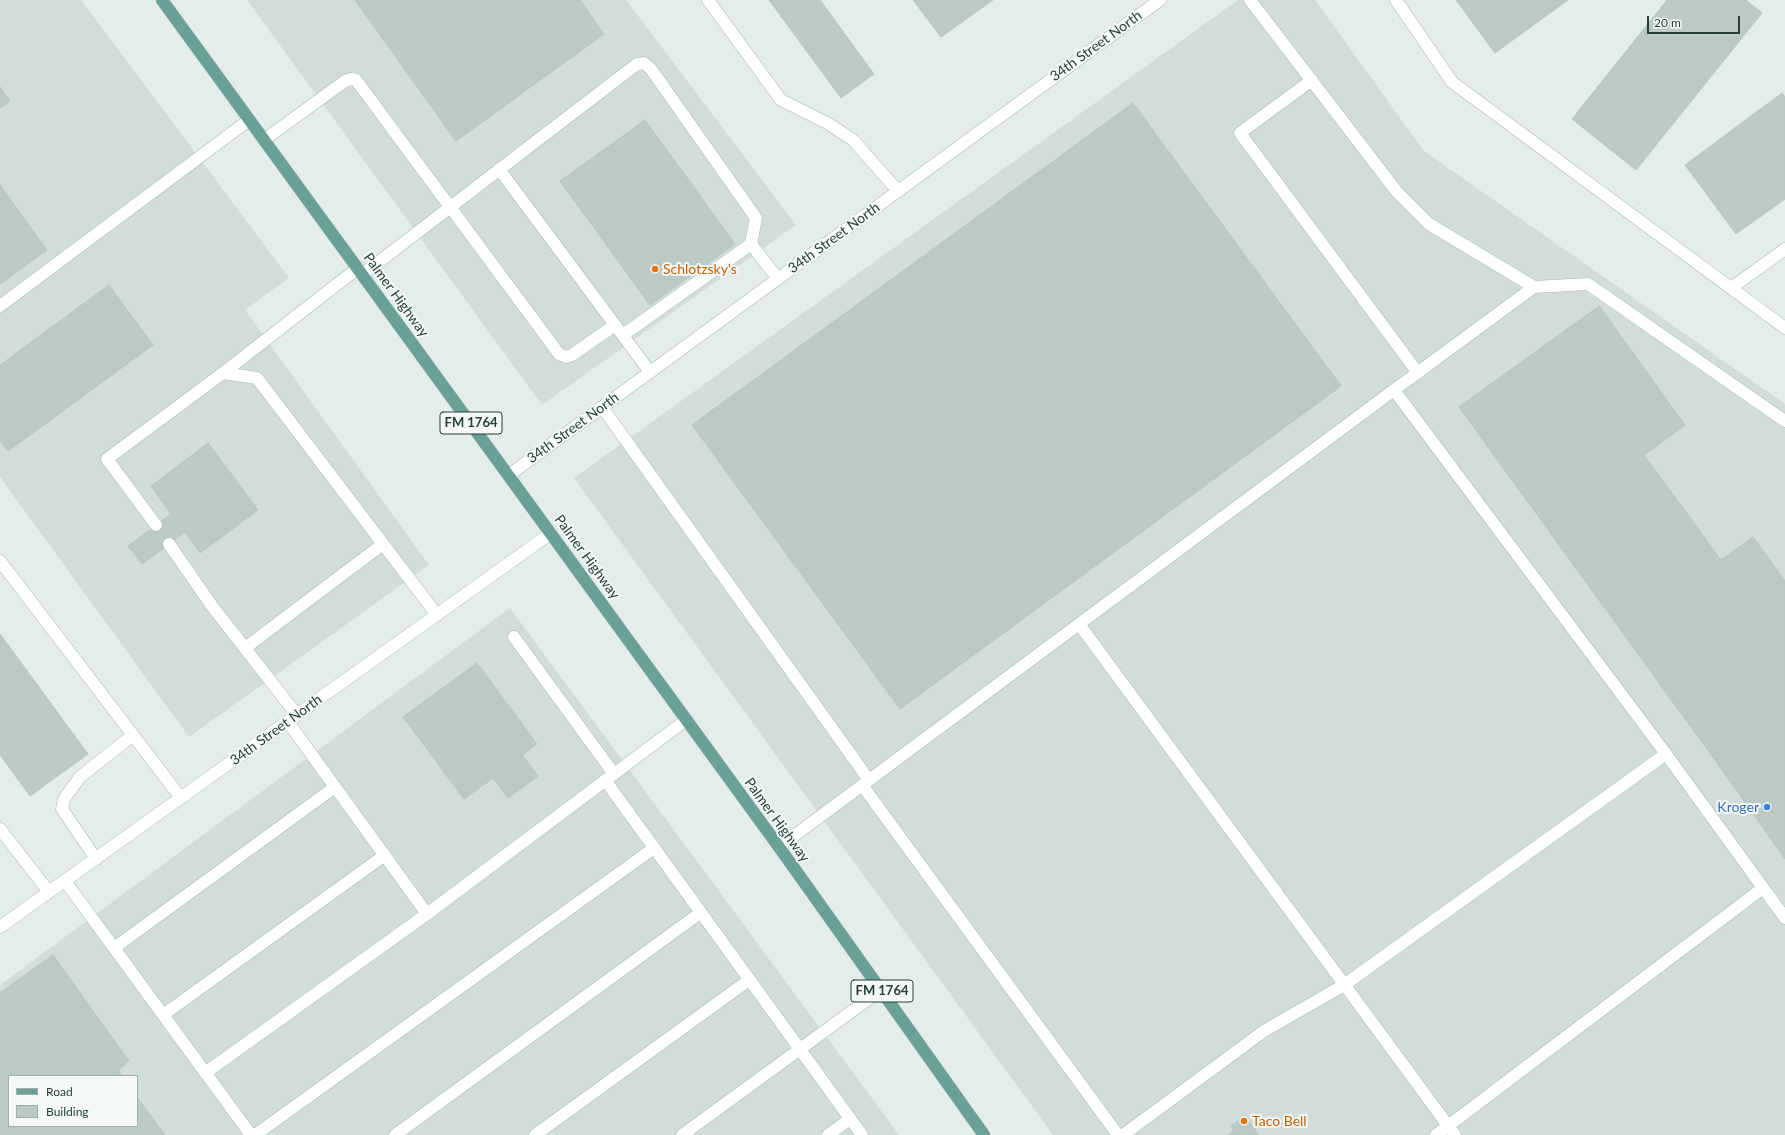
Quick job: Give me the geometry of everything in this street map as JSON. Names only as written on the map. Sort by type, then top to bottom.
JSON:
[{"type":"main road","name":"Palmer Highway","points":[[162,0],[779,847],[984,1135]]},
{"type":"street","points":[[708,0],[781,100],[829,124],[853,140],[898,191]]},
{"type":"street","name":"34th Street North","points":[[509,475],[1160,0]]},
{"type":"street","points":[[1250,0],[1397,192],[1429,224],[1534,287]]},
{"type":"street","points":[[1396,0],[1452,82],[1785,328]]},
{"type":"street","points":[[156,525],[107,459],[360,271],[450,207],[637,64],[644,63],[651,69],[756,218],[752,244],[778,279]]},
{"type":"street","points":[[264,140],[345,81],[351,78],[356,80],[559,354],[566,357],[572,355],[615,325]]},
{"type":"street","points":[[1312,80],[1240,133],[1418,373]]},
{"type":"street","points":[[0,306],[250,120]]},
{"type":"street","points":[[499,169],[650,372]]},
{"type":"street","points":[[622,335],[752,244]]},
{"type":"street","points":[[1731,288],[1785,250]]},
{"type":"street","points":[[779,847],[1534,287],[1588,284],[1785,421]]},
{"type":"street","points":[[223,374],[257,378],[437,615]]},
{"type":"street","points":[[1394,390],[1666,754],[1785,918]]},
{"type":"street","points":[[602,407],[866,783],[1118,1135]]},
{"type":"street","name":"34th Street North","points":[[0,928],[551,533]]},
{"type":"street","points":[[169,544],[212,606],[245,648],[335,786],[427,914]]},
{"type":"street","points":[[245,648],[383,544]]},
{"type":"street","points":[[0,561],[181,798]]},
{"type":"street","points":[[1079,624],[1451,1130]]},
{"type":"street","points":[[514,636],[609,777],[654,848],[862,1135]]},
{"type":"street","points":[[205,1074],[427,914],[686,720]]},
{"type":"street","points":[[96,858],[62,809],[64,799],[80,777],[133,735]]},
{"type":"street","points":[[1122,1135],[1264,1031],[1344,985],[1666,754]]},
{"type":"street","points":[[114,948],[335,786]]},
{"type":"street","points":[[0,829],[49,892]]},
{"type":"street","points":[[255,1135],[654,848]]},
{"type":"street","points":[[163,1015],[385,855]]},
{"type":"street","points":[[65,881],[250,1135]]},
{"type":"street","points":[[1436,1135],[1451,1130],[1763,888]]},
{"type":"street","points":[[395,1135],[700,913]]},
{"type":"street","points":[[535,1135],[749,980]]},
{"type":"street","points":[[682,1135],[799,1048],[881,990]]},
{"type":"street","points":[[828,1135],[850,1119]]},
{"type":"shaded area","points":[[0,0],[81,0],[289,278],[245,310],[429,565],[189,737],[0,477]]},
{"type":"shaded area","points":[[247,0],[626,0],[796,225],[542,405]]},
{"type":"shaded area","points":[[1238,0],[1315,0],[1424,151],[1785,404],[1785,1135],[1053,1135],[574,478]]},
{"type":"shaded area","points":[[510,608],[899,1135],[0,1135],[0,985]]},
{"type":"building","points":[[355,0],[580,0],[604,34],[456,141]]},
{"type":"building","points":[[769,0],[820,0],[874,74],[841,98]]},
{"type":"building","points":[[913,0],[993,0],[941,37]]},
{"type":"building","points":[[1456,0],[1568,0],[1495,53]]},
{"type":"building","points":[[1667,0],[1746,0],[1762,13],[1636,170],[1572,119]]},
{"type":"building","points":[[0,87],[10,101],[0,108]]},
{"type":"building","points":[[1782,93],[1785,97],[1785,199],[1736,234],[1685,165]]},
{"type":"building","points":[[1133,103],[1341,386],[900,709],[692,425]]},
{"type":"building","points":[[645,120],[735,244],[650,305],[560,181]]},
{"type":"building","points":[[0,185],[47,250],[0,284]]},
{"type":"building","points":[[109,285],[153,345],[8,451],[0,441],[0,365]]},
{"type":"building","points":[[1599,306],[1685,425],[1644,455],[1721,560],[1753,537],[1785,581],[1785,702],[1712,756],[1459,407]]},
{"type":"building","points":[[208,443],[258,510],[200,553],[185,532],[142,564],[128,546],[171,514],[151,486]]},
{"type":"building","points":[[0,634],[88,754],[30,796],[0,755]]},
{"type":"building","points":[[477,663],[537,744],[522,755],[538,776],[508,798],[493,778],[464,799],[403,717]]},
{"type":"building","name":"Kroger","points":[[1785,702],[1785,859],[1712,756]]},
{"type":"building","points":[[53,955],[129,1061],[118,1070],[121,1075],[8,1075],[8,1127],[138,1127],[138,1098],[165,1135],[0,1135],[0,993]]},
{"type":"building","name":"Taco Bell","points":[[1245,1116],[1259,1135],[1228,1135],[1234,1130],[1231,1126]]},
{"type":"place","name":"Schlotzsky's","points":[[655,269]]},
{"type":"place","name":"Kroger","points":[[1767,807]]},
{"type":"place","name":"Taco Bell","points":[[1244,1121]]}]
